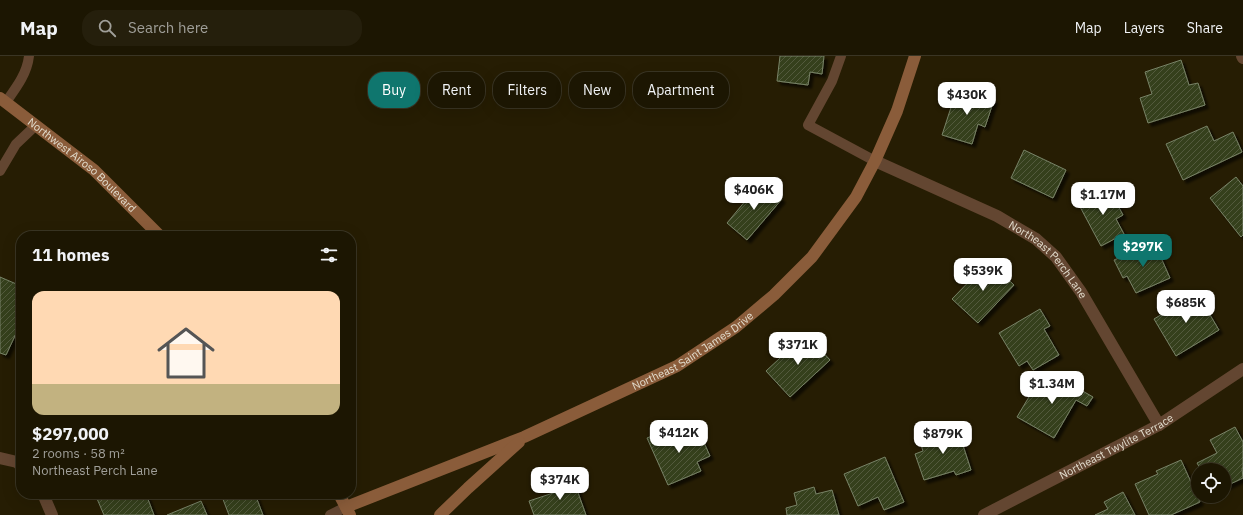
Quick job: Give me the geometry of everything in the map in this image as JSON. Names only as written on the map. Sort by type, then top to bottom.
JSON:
[{"type":"main road","name":"Northeast Saint James Drive","points":[[348,511],[524,437],[677,366],[736,327],[774,295],[812,257],[856,197],[875,161],[897,111],[914,56]]},
{"type":"main road","name":"Northwest Airoso Boulevard","points":[[3,100],[94,170],[155,231]]},
{"type":"main road","points":[[440,515],[524,437]]},
{"type":"main road","points":[[342,499],[348,511]]},
{"type":"street","name":"Northeast Perch Lane","points":[[875,161],[997,216],[1036,239],[1056,257],[1081,292],[1159,425]]},
{"type":"street","name":"Northeast Twylite Terrace","points":[[984,515],[1159,425],[1243,369]]},
{"type":"street","points":[[0,458],[16,463]]},
{"type":"street","points":[[45,499],[52,515]]},
{"type":"lane","points":[[3,100],[23,77],[28,64],[29,56]]},
{"type":"lane","points":[[841,56],[832,81],[808,125],[875,161]]},
{"type":"lane","points":[[0,171],[16,144],[36,125]]},
{"type":"lane","points":[[330,515],[348,511]]},
{"type":"building","points":[[780,56],[824,56],[822,74],[810,72],[808,85],[777,81]]},
{"type":"building","points":[[1181,60],[1189,85],[1198,83],[1205,105],[1148,123],[1140,98],[1152,94],[1145,72]]},
{"type":"building","points":[[957,89],[994,100],[985,127],[978,124],[972,144],[942,135]]},
{"type":"building","points":[[1207,126],[1214,141],[1233,132],[1242,152],[1183,180],[1166,144]]},
{"type":"building","points":[[1024,150],[1066,170],[1053,198],[1011,178]]},
{"type":"building","points":[[1236,177],[1243,186],[1243,235],[1241,237],[1210,198]]},
{"type":"building","points":[[761,182],[782,199],[747,240],[727,223]]},
{"type":"building","points":[[1108,187],[1123,215],[1116,219],[1124,234],[1101,246],[1078,203]]},
{"type":"building","points":[[1154,242],[1170,278],[1136,293],[1127,276],[1123,278],[1114,260]]},
{"type":"building","points":[[989,261],[1014,285],[978,323],[952,299]]},
{"type":"building","points":[[0,277],[16,284],[16,334],[6,355],[0,353]]},
{"type":"building","points":[[1197,293],[1219,330],[1176,356],[1154,319]]},
{"type":"building","points":[[1040,309],[1050,326],[1044,329],[1059,355],[1033,370],[1027,361],[1019,366],[999,333]]},
{"type":"building","points":[[806,334],[830,360],[790,397],[766,371]]},
{"type":"building","points":[[1053,374],[1093,397],[1087,406],[1076,400],[1054,438],[1017,417],[1039,380],[1047,384]]},
{"type":"building","points":[[696,425],[710,456],[697,462],[701,471],[668,485],[647,438],[664,431],[667,438]]},
{"type":"building","points":[[957,427],[971,470],[956,475],[954,471],[924,480],[915,454],[923,451],[919,439]]},
{"type":"building","points":[[1235,427],[1243,442],[1243,478],[1231,484],[1231,463],[1197,463],[1217,453],[1210,440]]},
{"type":"building","points":[[885,457],[904,502],[884,510],[878,497],[858,506],[844,474]]},
{"type":"building","points":[[1181,460],[1191,482],[1191,503],[1198,503],[1171,515],[1149,515],[1135,484],[1158,474],[1156,471]]},
{"type":"building","points":[[572,476],[586,515],[534,515],[529,501],[556,492],[553,483]]},
{"type":"building","points":[[814,487],[816,494],[832,490],[839,515],[787,515],[786,508],[797,505],[794,493]]},
{"type":"building","points":[[1123,492],[1135,515],[1095,515],[1108,509],[1104,502]]},
{"type":"building","points":[[97,499],[148,499],[154,515],[104,515]]},
{"type":"building","points":[[223,499],[257,499],[263,515],[229,515]]},
{"type":"building","points":[[201,501],[207,515],[167,515]]}]
